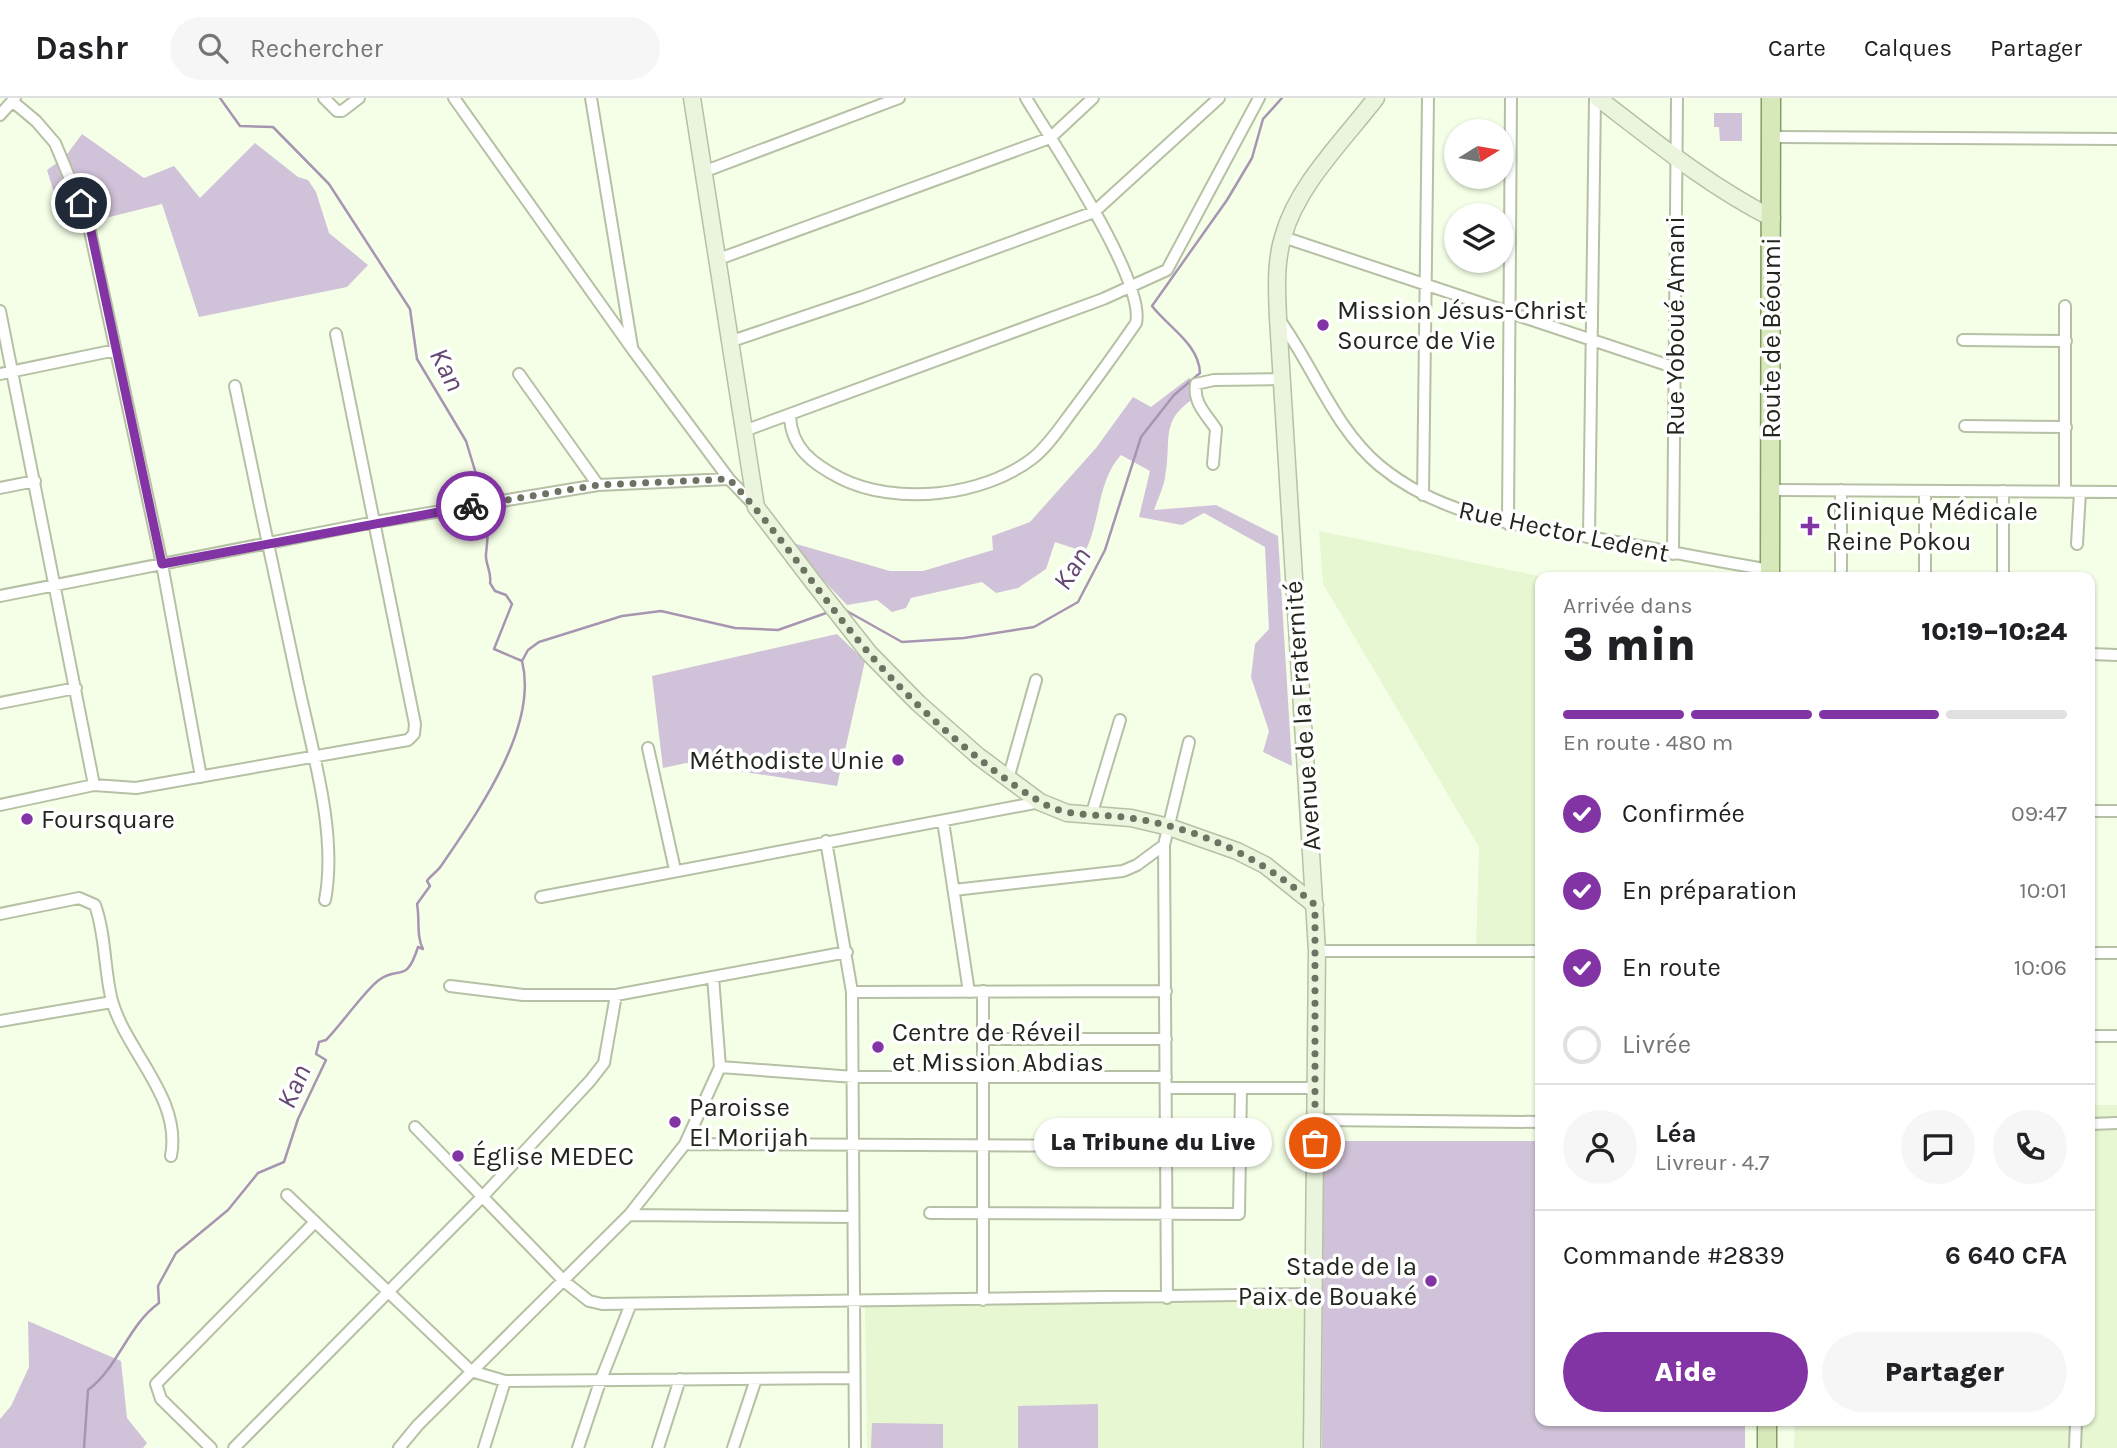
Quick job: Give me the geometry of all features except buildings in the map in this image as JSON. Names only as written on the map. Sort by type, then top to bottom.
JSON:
[{"type":"main road","name":"Route de Béoumi","points":[[1770,572],[1771,98]]},
{"type":"main road","points":[[1767,1426],[1767,1448]]},
{"type":"street","points":[[324,98],[331,108],[342,111],[359,98]]},
{"type":"street","points":[[454,98],[633,350],[729,479],[756,507],[869,653],[918,703],[1008,779],[1040,802],[1067,813],[1130,818],[1170,827],[1237,850],[1265,865],[1315,905]]},
{"type":"street","points":[[591,98],[633,350]]},
{"type":"street","points":[[692,98],[756,507]]},
{"type":"street","points":[[703,172],[899,98]]},
{"type":"street","points":[[790,416],[790,432],[799,450],[831,473],[860,488],[885,494],[918,495],[961,489],[989,480],[1033,458],[1052,439],[1104,369],[1136,323],[1138,304],[1132,285],[1094,212],[1026,98]]},
{"type":"street","points":[[716,260],[1050,138],[1093,98]]},
{"type":"street","points":[[729,342],[862,297],[1094,212],[1219,98]]},
{"type":"street","points":[[744,431],[790,416],[1167,270],[1259,98]]},
{"type":"street","name":"Avenue de la Fraternité","points":[[1312,1448],[1317,951],[1278,318],[1278,262],[1283,236],[1293,209],[1376,98]]},
{"type":"street","points":[[1423,495],[1428,98]]},
{"type":"street","points":[[1508,524],[1511,98]]},
{"type":"street","points":[[1596,98],[1676,158],[1772,218]]},
{"type":"street","points":[[1589,537],[1596,98]]},
{"type":"street","name":"Rue Yoboué Amani","points":[[1673,554],[1677,98]]},
{"type":"street","points":[[0,115],[13,100],[36,121],[55,144],[67,166],[89,222],[162,564],[201,776]]},
{"type":"street","points":[[1770,137],[2117,139]]},
{"type":"street","points":[[1283,236],[1676,368]]},
{"type":"street","points":[[2065,306],[2065,492]]},
{"type":"street","points":[[0,311],[94,785]]},
{"type":"street","name":"Rue Hector Ledent","points":[[1278,318],[1355,440],[1379,466],[1423,495],[1446,506],[1508,524],[1589,537],[1760,572]]},
{"type":"street","points":[[0,804],[94,785],[136,789],[408,740],[414,734],[415,724],[337,334]]},
{"type":"street","points":[[1963,340],[2066,341]]},
{"type":"street","points":[[0,374],[116,350]]},
{"type":"street","points":[[519,374],[598,485]]},
{"type":"street","points":[[1213,464],[1216,429],[1199,406],[1195,394],[1196,384],[1214,380],[1282,379]]},
{"type":"street","points":[[235,386],[314,758],[328,847],[330,876],[326,900]]},
{"type":"street","points":[[1965,426],[2066,427]]},
{"type":"street","points":[[0,596],[376,522],[598,485],[729,479]]},
{"type":"street","points":[[0,488],[35,481]]},
{"type":"street","points":[[1770,490],[2117,492]]},
{"type":"street","points":[[1841,490],[1841,570]]},
{"type":"street","points":[[2003,491],[2003,571]]},
{"type":"street","points":[[1925,492],[1925,571]]},
{"type":"street","points":[[2077,544],[2080,492]]},
{"type":"street","points":[[2095,654],[2117,654]]},
{"type":"street","points":[[1008,779],[1035,680]]},
{"type":"street","points":[[0,703],[76,688]]},
{"type":"street","points":[[1091,816],[1120,720]]},
{"type":"street","points":[[1167,1297],[1164,845],[1189,743]]},
{"type":"street","points":[[648,748],[675,870]]},
{"type":"street","points":[[541,897],[1040,802]]},
{"type":"street","points":[[2095,810],[2117,811]]},
{"type":"street","points":[[943,821],[969,992]]},
{"type":"street","points":[[826,841],[852,992],[855,1448]]},
{"type":"street","points":[[954,890],[1122,871],[1137,865],[1164,845]]},
{"type":"street","points":[[0,914],[79,898],[95,905],[113,1002],[165,1106],[172,1126],[172,1156]]},
{"type":"street","points":[[1317,951],[1535,951]]},
{"type":"street","points":[[450,986],[523,995],[616,995],[847,952]]},
{"type":"street","points":[[2095,953],[2117,953]]},
{"type":"street","points":[[399,1448],[471,1371],[565,1282],[629,1215],[685,1144],[720,1067],[713,976]]},
{"type":"street","points":[[983,991],[983,1300]]},
{"type":"street","points":[[852,992],[1166,991]]},
{"type":"street","points":[[234,1448],[484,1195],[604,1063],[616,995]]},
{"type":"street","points":[[0,1021],[113,1002]]},
{"type":"street","points":[[2095,1036],[2117,1036]]},
{"type":"street","points":[[983,1039],[1166,1039]]},
{"type":"street","points":[[720,1067],[854,1077],[984,1077],[1166,1082],[1241,1088],[1315,1088]]},
{"type":"street","points":[[930,1213],[1239,1214],[1241,1088]]},
{"type":"street","points":[[1315,1120],[1535,1122]]},
{"type":"street","points":[[2095,1124],[2117,1123]]},
{"type":"street","points":[[415,1127],[484,1195],[565,1282],[589,1301],[630,1306],[1314,1294]]},
{"type":"street","points":[[685,1144],[853,1147],[1166,1146]]},
{"type":"street","points":[[287,1195],[471,1371],[505,1381],[853,1378]]},
{"type":"street","points":[[629,1215],[853,1217]]},
{"type":"street","points":[[211,1448],[161,1399],[156,1384],[315,1222]]},
{"type":"street","points":[[578,1448],[630,1306]]},
{"type":"street","points":[[733,1448],[756,1378]]},
{"type":"street","points":[[658,1448],[680,1379]]},
{"type":"street","points":[[484,1448],[505,1381]]},
{"type":"street","points":[[2076,1426],[2076,1448]]},
{"type":"shaded area","points":[[1714,113],[1742,113],[1742,141],[1720,141],[1719,127],[1714,127]]},
{"type":"shaded area","points":[[82,134],[144,178],[174,166],[200,198],[255,143],[298,177],[308,180],[316,192],[329,233],[368,265],[347,287],[199,317],[162,204],[65,228],[47,170],[65,157]]},
{"type":"shaded area","points":[[1189,378],[1202,393],[1178,412],[1173,420],[1165,478],[1154,510],[1216,505],[1278,536],[1292,766],[1263,752],[1269,731],[1251,677],[1255,644],[1269,629],[1265,547],[1204,513],[1182,525],[1139,517],[1150,471],[1121,455],[1113,465],[1103,489],[1085,552],[1055,542],[1046,569],[1018,588],[996,593],[982,582],[911,598],[906,608],[892,612],[877,600],[847,605],[786,541],[890,571],[923,571],[993,550],[992,536],[1030,522],[1096,448],[1133,397],[1151,407]]},
{"type":"shaded area","points":[[1319,531],[1535,575],[1535,948],[1476,949],[1479,847],[1323,584]]},
{"type":"shaded area","points":[[837,634],[865,661],[837,786],[686,763],[663,768],[652,676]]},
{"type":"shaded area","points":[[2095,1105],[2117,1105],[2117,1448],[1794,1448],[1795,1426],[2095,1426]]},
{"type":"shaded area","name":"Stade de la Paix de Bouaké","points":[[1323,1141],[1535,1141],[1535,1426],[1745,1426],[1745,1448],[1322,1448]]},
{"type":"shaded area","points":[[1307,1301],[1306,1448],[867,1448],[865,1304]]},
{"type":"shaded area","points":[[28,1321],[121,1361],[127,1418],[147,1443],[143,1448],[0,1448],[0,1419],[11,1406],[29,1367]]},
{"type":"shaded area","points":[[1098,1404],[1098,1448],[1018,1448],[1018,1406]]},
{"type":"shaded area","points":[[872,1423],[943,1424],[943,1448],[871,1448]]},
{"type":"waterway","name":"Kan","points":[[220,98],[240,126],[273,127],[329,184],[410,309],[417,359],[466,441],[484,500]]},
{"type":"waterway","name":"Kan","points":[[845,610],[902,642],[964,638],[1034,627],[1078,602],[1105,550],[1141,437],[1174,395],[1200,373],[1189,345],[1152,306],[1227,200],[1252,158],[1263,119],[1282,98]]},
{"type":"waterway","name":"Kan","points":[[84,1448],[88,1390],[107,1370],[139,1323],[159,1303],[158,1286],[176,1253],[228,1210],[258,1173],[284,1162],[298,1119],[326,1060],[316,1054],[319,1042],[326,1040],[379,980],[406,970],[418,947],[423,949],[417,904],[430,886],[427,881],[441,866],[487,795],[513,741],[522,713],[525,687],[522,661],[494,649],[512,604],[506,595],[495,591],[490,583],[486,558],[488,530],[485,506]]},
{"type":"waterway","name":"Kan","points":[[522,661],[528,650],[539,642],[622,616],[661,611],[735,628],[778,630],[829,612]]},
{"type":"way so far","points":[[471,506],[598,485],[729,479],[756,507],[869,653],[918,703],[1008,779],[1040,802],[1067,813],[1130,818],[1170,827],[1237,850],[1290,883],[1315,905],[1315,1143]]},
{"type":"place","name":"Mission Jésus-Christ Source de Vie","points":[[1323,325]]},
{"type":"place","name":"Clinique Médicale Reine Pokou","points":[[1810,526]]},
{"type":"place","name":"Méthodiste Unie","points":[[898,760]]},
{"type":"place","name":"Foursquare","points":[[27,819]]},
{"type":"place","name":"Centre de Réveil et Mission Abdias","points":[[878,1047]]},
{"type":"place","name":"Paroisse El Morijah","points":[[675,1122]]},
{"type":"place","name":"La Tribune du Live","points":[[1315,1143]]},
{"type":"place","name":"Église MEDEC","points":[[458,1156]]},
{"type":"place","name":"Stade de la Paix de Bouaké","points":[[1431,1281]]},
{"type":"route","points":[[81,203],[89,222],[162,564],[471,506]]}]
